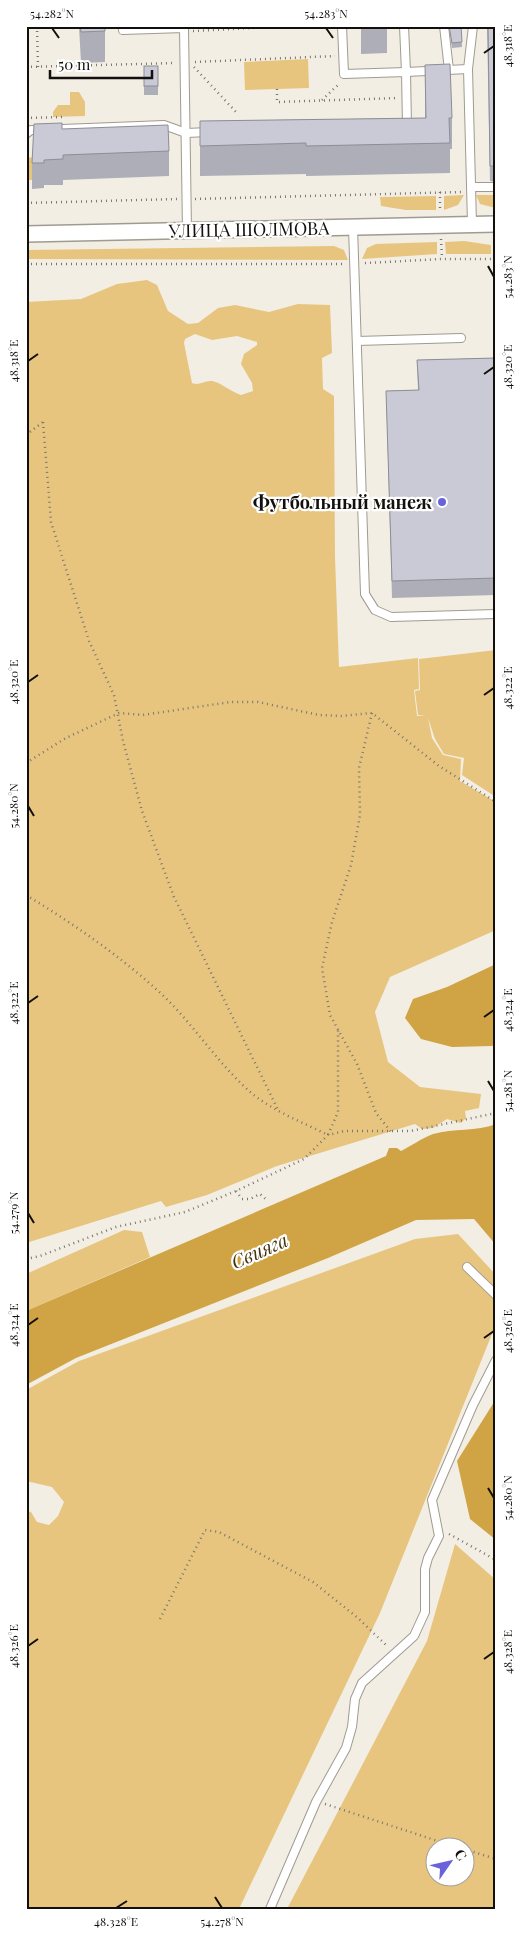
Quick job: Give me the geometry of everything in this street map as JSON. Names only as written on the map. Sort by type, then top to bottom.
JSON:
[{"type":"street","name":"УЛИЦА ШОЛМОВА","points":[[26,234],[496,224]]},
{"type":"lane","points":[[342,26],[344,74],[468,69]]},
{"type":"lane","points":[[398,129],[407,129],[404,26]]},
{"type":"lane","points":[[444,26],[449,70]]},
{"type":"lane","points":[[472,224],[468,69],[473,26]]},
{"type":"lane","points":[[123,30],[184,28],[187,231]]},
{"type":"lane","points":[[26,134],[31,130],[164,125],[186,133],[215,132]]},
{"type":"lane","points":[[471,189],[496,187]]},
{"type":"lane","points":[[353,227],[365,594],[368,602],[375,610],[391,617],[496,614]]},
{"type":"lane","points":[[357,341],[461,338]]},
{"type":"lane","points":[[467,1267],[496,1295]]},
{"type":"lane","points":[[270,1909],[316,1802],[346,1748],[352,1727],[355,1699],[362,1683],[414,1636],[425,1612],[425,1569],[428,1558],[439,1536],[432,1500],[472,1405],[496,1360]]},
{"type":"path","points":[[37,26],[38,67]]},
{"type":"path","points":[[184,28],[290,26]]},
{"type":"path","points":[[236,112],[190,62],[344,56]]},
{"type":"path","points":[[26,67],[184,63]]},
{"type":"path","points":[[321,101],[344,78],[344,74]]},
{"type":"path","points":[[277,89],[277,102],[407,98]]},
{"type":"path","points":[[26,203],[471,189]]},
{"type":"path","points":[[26,264],[354,264],[442,259],[496,259]]},
{"type":"path","points":[[26,435],[43,422],[51,522],[89,641],[114,695],[123,741],[142,810],[174,897],[278,1110]]},
{"type":"path","points":[[26,763],[66,738],[119,713],[143,714],[230,702],[258,702],[319,715],[341,716],[372,713],[439,766],[496,802]]},
{"type":"path","points":[[372,713],[359,768],[360,815],[352,866],[332,922],[322,968],[330,1015],[357,1064],[376,1113],[392,1132]]},
{"type":"path","points":[[26,895],[85,932],[156,989],[182,1015],[221,1063],[250,1092],[278,1110],[328,1135],[344,1131],[411,1131],[496,1113]]},
{"type":"path","points":[[26,1258],[40,1256],[116,1227],[185,1212],[236,1192],[304,1159],[328,1135],[338,1112],[338,1029]]},
{"type":"path","points":[[236,1192],[242,1199],[250,1199],[260,1194],[268,1201]]},
{"type":"path","points":[[438,1529],[496,1560]]},
{"type":"path","points":[[160,1619],[205,1530],[219,1532],[312,1582],[358,1618],[396,1654]]},
{"type":"path","points":[[316,1802],[428,1838]]},
{"type":"path","points":[[474,1852],[496,1859]]},
{"type":"shaded area","points":[[308,59],[309,88],[245,90],[244,62]]},
{"type":"shaded area","points":[[70,92],[79,92],[85,102],[85,116],[53,117],[53,112],[58,105],[70,105]]},
{"type":"shaded area","points":[[34,157],[32,180],[26,180],[26,158]]},
{"type":"shaded area","points":[[464,195],[458,205],[444,210],[444,196]]},
{"type":"shaded area","points":[[476,195],[496,195],[496,208],[480,204]]},
{"type":"shaded area","points":[[436,196],[436,210],[406,210],[381,206],[380,197]]},
{"type":"shaded area","points":[[464,241],[491,245],[491,254],[446,254],[445,242]]},
{"type":"shaded area","points":[[437,242],[437,254],[362,259],[367,248],[376,244]]},
{"type":"shaded area","points":[[334,246],[344,250],[348,260],[26,259],[26,250]]},
{"type":"shaded area","points":[[147,280],[157,285],[168,311],[188,324],[198,323],[218,308],[235,305],[269,312],[298,304],[330,305],[332,353],[322,358],[323,389],[334,396],[335,557],[339,667],[418,658],[419,689],[414,690],[417,716],[425,716],[418,715],[415,691],[420,690],[419,659],[496,650],[496,797],[462,775],[464,758],[444,754],[435,739],[428,718],[432,738],[443,755],[461,759],[460,781],[496,802],[496,930],[390,977],[375,1012],[388,1062],[420,1087],[481,1094],[479,1108],[465,1111],[466,1118],[461,1123],[447,1119],[433,1128],[422,1129],[415,1124],[277,1166],[207,1195],[166,1207],[161,1201],[26,1243],[26,302],[81,299],[117,284]],"holes":[[[195,334],[212,340],[237,336],[257,342],[257,345],[244,354],[241,364],[252,383],[253,391],[241,395],[212,381],[192,383],[184,343],[185,339]]]},
{"type":"shaded area","points":[[124,1230],[142,1232],[150,1257],[26,1311],[26,1274]]},
{"type":"shaded area","points":[[458,1234],[496,1275],[496,1324],[380,1613],[239,1909],[26,1909],[26,1511],[31,1512],[37,1522],[49,1525],[58,1516],[64,1502],[52,1487],[26,1481],[26,1390],[79,1361],[415,1239]]},
{"type":"shaded area","points":[[455,1544],[496,1580],[496,1909],[287,1909],[427,1641]]},
{"type":"water","points":[[496,964],[496,1044],[492,1046],[452,1047],[421,1039],[405,1018],[413,999],[447,987]]},
{"type":"water","name":"Свияга","points":[[496,1124],[496,1245],[474,1219],[416,1220],[328,1258],[76,1358],[26,1385],[26,1311],[386,1156],[389,1148],[397,1148],[401,1151],[433,1134],[481,1128]]},
{"type":"water","points":[[496,1399],[496,1540],[470,1519],[457,1461]]},
{"type":"building","points":[[80,26],[105,26],[105,31],[81,32]]},
{"type":"building","points":[[449,26],[461,26],[462,42],[452,43]]},
{"type":"building","points":[[488,26],[496,26],[496,166],[490,166]]},
{"type":"building","points":[[450,64],[452,118],[449,118],[450,143],[306,146],[306,143],[200,146],[200,121],[426,118],[425,65]]},
{"type":"building","points":[[144,66],[158,66],[158,86],[144,86]]},
{"type":"building","points":[[62,123],[62,129],[168,125],[169,151],[63,155],[63,159],[44,160],[44,163],[32,163],[34,124]]},
{"type":"building","name":"Футбольный манеж","points":[[496,358],[496,578],[392,581],[386,391],[419,390],[417,360]]},
{"type":"place","name":"Футбольный манеж","points":[[442,502]]}]
